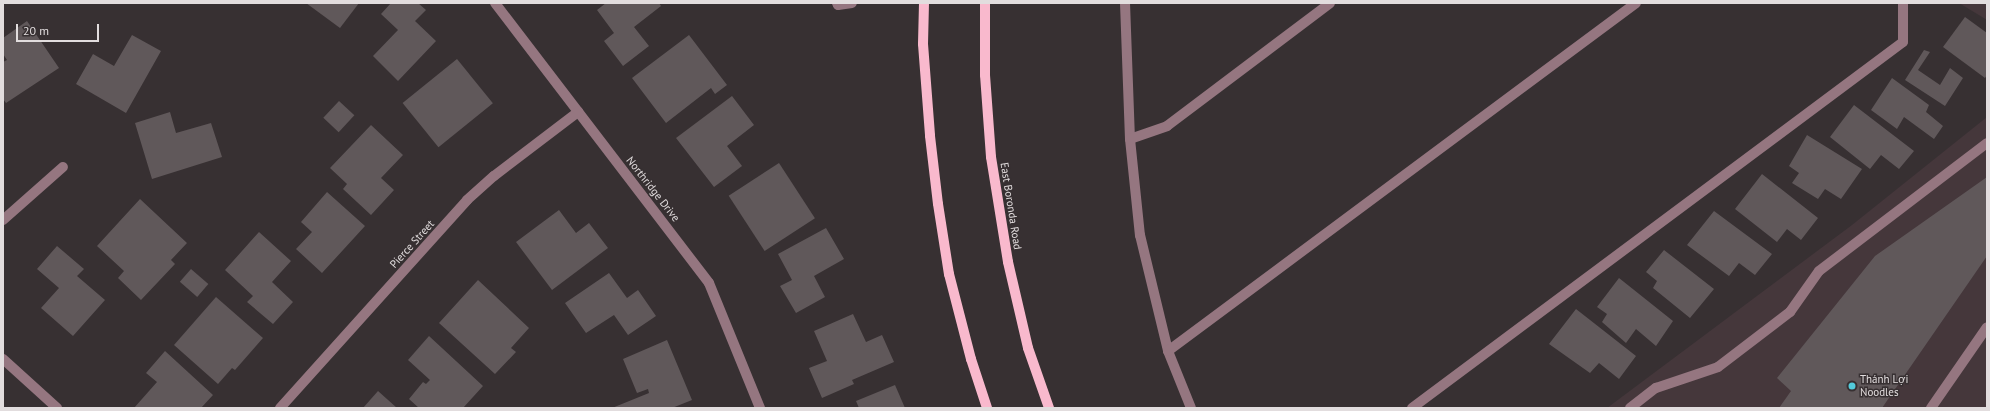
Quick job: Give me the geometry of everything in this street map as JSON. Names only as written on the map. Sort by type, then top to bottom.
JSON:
[{"type":"main road","points":[[924,3],[923,44],[929,121],[940,219],[949,274],[971,359],[987,408]]},
{"type":"main road","name":"East Boronda Road","points":[[985,3],[985,75],[991,157],[1008,262],[1026,341],[1048,408]]},
{"type":"street","name":"Northridge Drive","points":[[495,3],[709,283],[760,408]]},
{"type":"street","points":[[836,3],[838,5],[852,3]]},
{"type":"street","points":[[1125,3],[1130,139],[1140,235],[1168,351],[1191,408]]},
{"type":"street","points":[[1130,139],[1167,126],[1330,3]]},
{"type":"street","points":[[1168,351],[1636,3]]},
{"type":"street","points":[[1412,408],[1903,42],[1902,3]]},
{"type":"street","name":"Pierce Street","points":[[280,408],[467,200],[494,176],[578,112]]},
{"type":"street","points":[[1630,408],[1656,388],[1718,367],[1790,312],[1819,271],[1987,143]]},
{"type":"street","points":[[3,220],[63,167]]},
{"type":"street","points":[[1931,408],[1987,327]]},
{"type":"street","points":[[3,359],[57,408]]},
{"type":"shaded area","points":[[1959,3],[1987,3],[1987,20]]},
{"type":"shaded area","points":[[1987,117],[1987,408],[1607,408],[1852,225]]},
{"type":"building","points":[[306,3],[359,3],[340,28]]},
{"type":"building","points":[[391,3],[418,3],[426,10],[415,21],[436,41],[398,81],[373,56],[398,30],[381,14]]},
{"type":"building","points":[[606,3],[659,3],[661,6],[634,27],[649,46],[623,66],[604,41],[614,33],[597,10]]},
{"type":"building","points":[[1965,17],[1987,33],[1987,75],[1985,78],[1943,47]]},
{"type":"building","points":[[27,21],[59,68],[6,103],[3,99],[3,62],[7,60],[3,54],[3,38]]},
{"type":"building","points":[[132,35],[161,51],[126,113],[76,84],[93,54],[114,66]]},
{"type":"building","points":[[689,35],[727,85],[715,94],[711,88],[666,123],[632,78]]},
{"type":"building","points":[[1924,50],[1930,52],[1918,70],[1940,85],[1950,68],[1963,78],[1945,106],[1905,80]]},
{"type":"building","points":[[457,59],[493,103],[438,147],[403,103]]},
{"type":"building","points":[[1892,78],[1929,105],[1926,112],[1943,126],[1934,139],[1904,117],[1897,129],[1871,110]]},
{"type":"building","points":[[732,96],[754,125],[727,146],[742,166],[714,187],[676,138]]},
{"type":"building","points":[[339,101],[354,115],[339,132],[323,118]]},
{"type":"building","points":[[1854,105],[1914,151],[1899,169],[1881,155],[1870,169],[1830,137]]},
{"type":"building","points":[[170,112],[176,133],[211,123],[222,157],[152,179],[135,123]]},
{"type":"building","points":[[371,125],[403,155],[381,178],[394,190],[371,215],[343,189],[347,184],[330,168]]},
{"type":"building","points":[[1807,135],[1862,169],[1841,199],[1825,189],[1818,199],[1792,183],[1799,173],[1789,166]]},
{"type":"building","points":[[779,163],[815,218],[765,251],[729,196]]},
{"type":"building","points":[[1762,174],[1818,218],[1801,240],[1787,229],[1777,242],[1735,209]]},
{"type":"building","points":[[1987,177],[1987,256],[1882,408],[1779,408],[1791,391],[1777,378],[1875,256]]},
{"type":"building","points":[[327,192],[365,226],[322,273],[296,249],[312,232],[301,222]]},
{"type":"building","points":[[140,199],[187,243],[171,260],[175,264],[141,300],[118,278],[124,271],[97,246]]},
{"type":"building","points":[[559,210],[576,233],[589,223],[608,248],[552,290],[516,242]]},
{"type":"building","points":[[1714,211],[1772,254],[1755,275],[1739,263],[1729,276],[1687,245]]},
{"type":"building","points":[[826,228],[844,259],[814,276],[825,297],[796,313],[780,286],[792,280],[778,254]]},
{"type":"building","points":[[259,232],[291,261],[272,282],[293,302],[273,324],[247,302],[253,296],[225,270]]},
{"type":"building","points":[[57,246],[84,269],[77,276],[105,300],[73,336],[41,308],[59,288],[37,269]]},
{"type":"building","points":[[1664,250],[1714,289],[1690,318],[1653,288],[1657,281],[1646,272]]},
{"type":"building","points":[[191,269],[208,284],[197,297],[180,282]]},
{"type":"building","points":[[609,273],[627,298],[638,290],[656,316],[628,335],[614,315],[586,333],[565,303]]},
{"type":"building","points":[[1619,278],[1673,321],[1656,346],[1636,329],[1626,343],[1602,322],[1607,314],[1597,307]]},
{"type":"building","points":[[478,280],[529,328],[511,348],[516,352],[495,374],[439,323]]},
{"type":"building","points":[[216,297],[263,338],[235,370],[232,368],[218,384],[174,345]]},
{"type":"building","points":[[1576,309],[1636,356],[1619,379],[1599,363],[1590,373],[1549,344]]},
{"type":"building","points":[[853,314],[866,342],[882,335],[894,362],[852,380],[854,384],[822,398],[809,368],[827,361],[814,331]]},
{"type":"building","points":[[429,336],[483,386],[463,408],[419,408],[409,399],[423,382],[426,384],[430,380],[408,360]]},
{"type":"building","points":[[667,340],[692,400],[672,408],[612,408],[649,393],[648,389],[637,393],[623,359]]},
{"type":"building","points":[[165,351],[213,395],[201,408],[134,408],[157,382],[146,373]]},
{"type":"building","points":[[895,385],[905,408],[859,408],[856,401]]},
{"type":"building","points":[[378,391],[397,408],[363,408]]},
{"type":"place","name":"Thánh Lợi Noodles","points":[[1852,386]]}]
